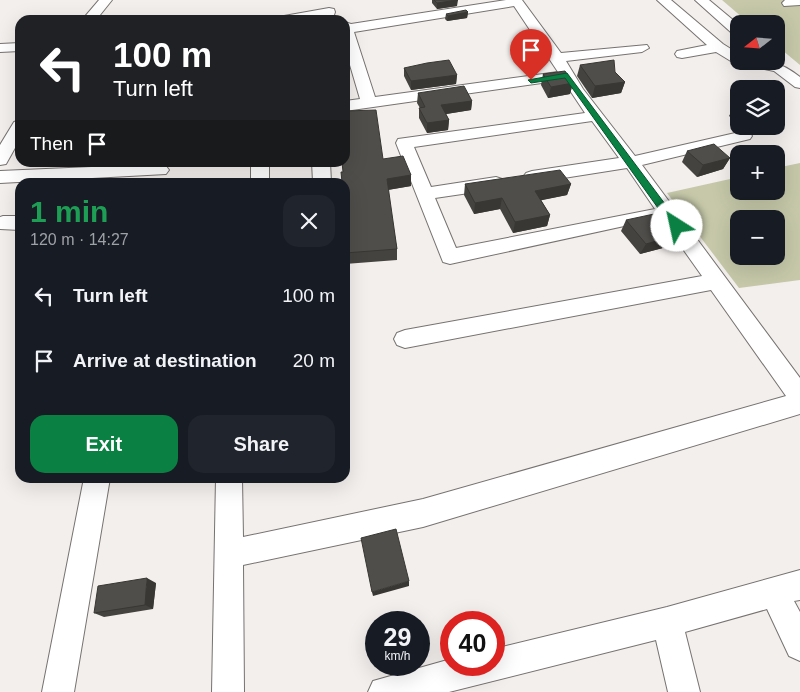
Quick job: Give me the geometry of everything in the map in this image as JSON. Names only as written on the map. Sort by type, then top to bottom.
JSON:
[{"type":"street","points":[[93,15],[106,0]]},
{"type":"street","points":[[663,0],[718,47],[730,54]]},
{"type":"street","points":[[701,0],[730,24]]},
{"type":"street","points":[[350,24],[517,1],[596,116],[800,398]]},
{"type":"street","points":[[309,2],[332,15]]},
{"type":"street","points":[[312,15],[329,12]]},
{"type":"street","points":[[0,48],[15,47]]},
{"type":"street","points":[[682,54],[718,47]]},
{"type":"street","points":[[556,58],[642,48]]},
{"type":"street","points":[[350,49],[369,103]]},
{"type":"street","points":[[783,70],[800,84]]},
{"type":"street","points":[[350,105],[567,75]]},
{"type":"street","points":[[596,116],[404,143],[450,257],[667,213]]},
{"type":"street","points":[[0,160],[15,134]]},
{"type":"street","points":[[425,194],[631,162],[744,136]]},
{"type":"street","points":[[0,177],[160,170]]},
{"type":"street","points":[[405,339],[716,281]]},
{"type":"street","points":[[229,554],[423,513],[800,403]]},
{"type":"street","points":[[58,692],[96,483]]},
{"type":"street","points":[[228,692],[229,483]]},
{"type":"street","points":[[505,662],[667,622],[787,589],[800,645]]},
{"type":"street","points":[[667,622],[684,692]]},
{"type":"street","points":[[384,692],[449,676]]},
{"type":"green space","points":[[722,0],[800,0],[800,65],[785,52],[785,15],[740,15]]},
{"type":"green space","points":[[800,163],[800,280],[739,288],[667,193],[730,179],[730,200],[785,200],[785,166]]},
{"type":"building","points":[[434,0],[458,0],[437,3]]},
{"type":"building","points":[[466,10],[468,12],[448,16],[446,14]]},
{"type":"building","points":[[449,60],[457,75],[411,81],[404,68],[427,63]]},
{"type":"building","points":[[614,60],[615,72],[625,82],[595,86],[580,65]]},
{"type":"building","points":[[565,71],[573,83],[551,87],[543,74]]},
{"type":"building","points":[[464,86],[472,101],[441,105],[449,120],[427,123],[419,108],[425,107],[418,93]]},
{"type":"building","points":[[376,110],[383,159],[403,156],[411,175],[387,179],[397,249],[350,253],[350,178],[342,178],[341,172],[343,172],[342,167],[350,167],[350,111]]},
{"type":"building","points":[[714,144],[730,158],[703,165],[687,151]]},
{"type":"building","points":[[560,170],[571,184],[535,191],[550,215],[515,222],[502,198],[475,203],[465,184]]},
{"type":"building","points":[[668,211],[684,233],[646,244],[626,220]]},
{"type":"building","points":[[396,529],[409,581],[372,592],[361,538]]},
{"type":"building","points":[[147,578],[145,605],[94,613],[98,586]]},
{"type":"route","points":[[531,80],[567,75],[677,226]]}]
